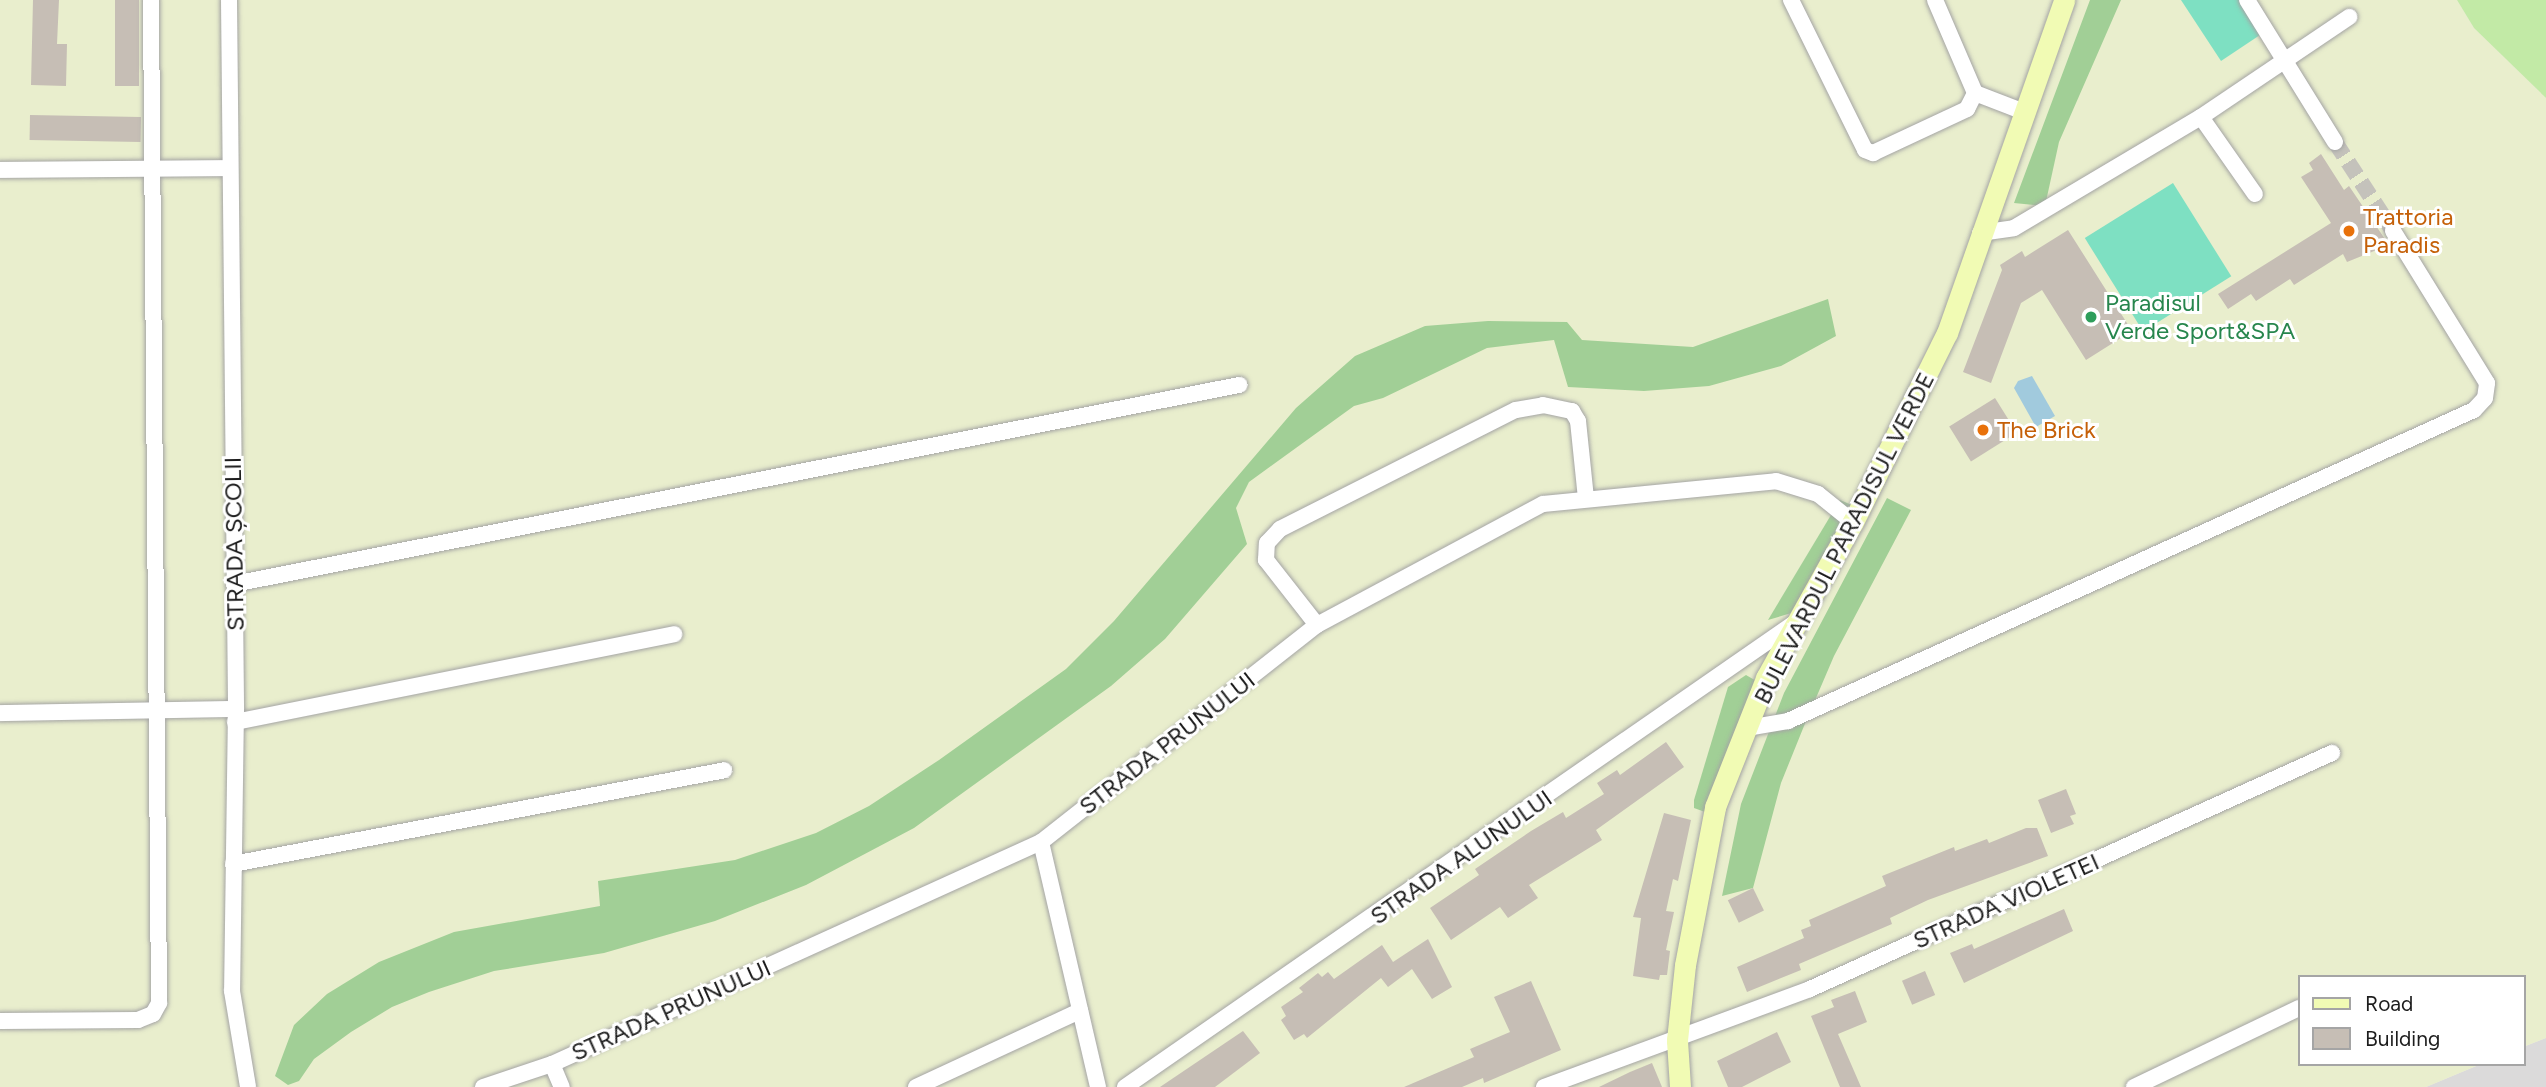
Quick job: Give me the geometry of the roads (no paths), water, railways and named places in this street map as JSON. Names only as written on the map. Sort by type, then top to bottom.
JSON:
[{"type":"street","points":[[0,1021],[138,1020],[153,1014],[159,1003],[151,0]]},
{"type":"street","name":"STRADA ȘCOLII","points":[[229,0],[235,715],[232,1010],[248,1087]]},
{"type":"street","points":[[1791,0],[1865,150],[1872,153],[1967,109],[1975,93]]},
{"type":"street","points":[[1935,0],[1975,93],[2022,111]]},
{"type":"street","name":"BULEVARDUL PARADISUL VERDE","points":[[1679,1087],[1677,1040],[1689,939],[1715,807],[1766,678],[1853,522],[1923,388],[2064,0]]},
{"type":"street","points":[[2246,0],[2335,142]]},
{"type":"street","points":[[1980,233],[2014,228],[2201,117],[2349,17]]},
{"type":"street","points":[[2201,117],[2255,194]]},
{"type":"street","points":[[0,170],[229,167]]},
{"type":"street","points":[[1747,728],[1788,721],[2474,410],[2485,398],[2487,383],[2393,232]]},
{"type":"street","points":[[234,584],[1239,385]]},
{"type":"street","points":[[1317,625],[1266,560],[1267,543],[1280,529],[1516,410],[1543,405],[1572,411],[1578,421],[1586,498]]},
{"type":"street","name":"STRADA PRUNULUI","points":[[483,1087],[552,1064],[1041,842],[1317,625],[1543,504],[1776,481],[1818,494],[1853,522]]},
{"type":"street","name":"STRADA ALUNULUI","points":[[1125,1087],[1795,623]]},
{"type":"street","points":[[0,713],[156,710],[235,715],[674,634]]},
{"type":"street","name":"STRADA VIOLETEI","points":[[1544,1087],[1650,1045],[1677,1040],[1810,989],[2332,753]]},
{"type":"street","points":[[233,864],[724,770]]},
{"type":"street","points":[[1041,842],[1098,1087]]},
{"type":"street","points":[[2134,1087],[2298,1008]]},
{"type":"street","points":[[915,1087],[1080,1012]]},
{"type":"street","points":[[552,1064],[562,1087]]},
{"type":"water","points":[[2032,376],[2055,416],[2036,427],[2014,388],[2018,381]]},
{"type":"tunnel","points":[[2335,142],[2393,231]]},
{"type":"place","name":"Trattoria Paradis","points":[[2349,231]]},
{"type":"place","name":"Paradisul Verde Sport&SPA","points":[[2091,317]]},
{"type":"place","name":"The Brick","points":[[1983,430]]}]
